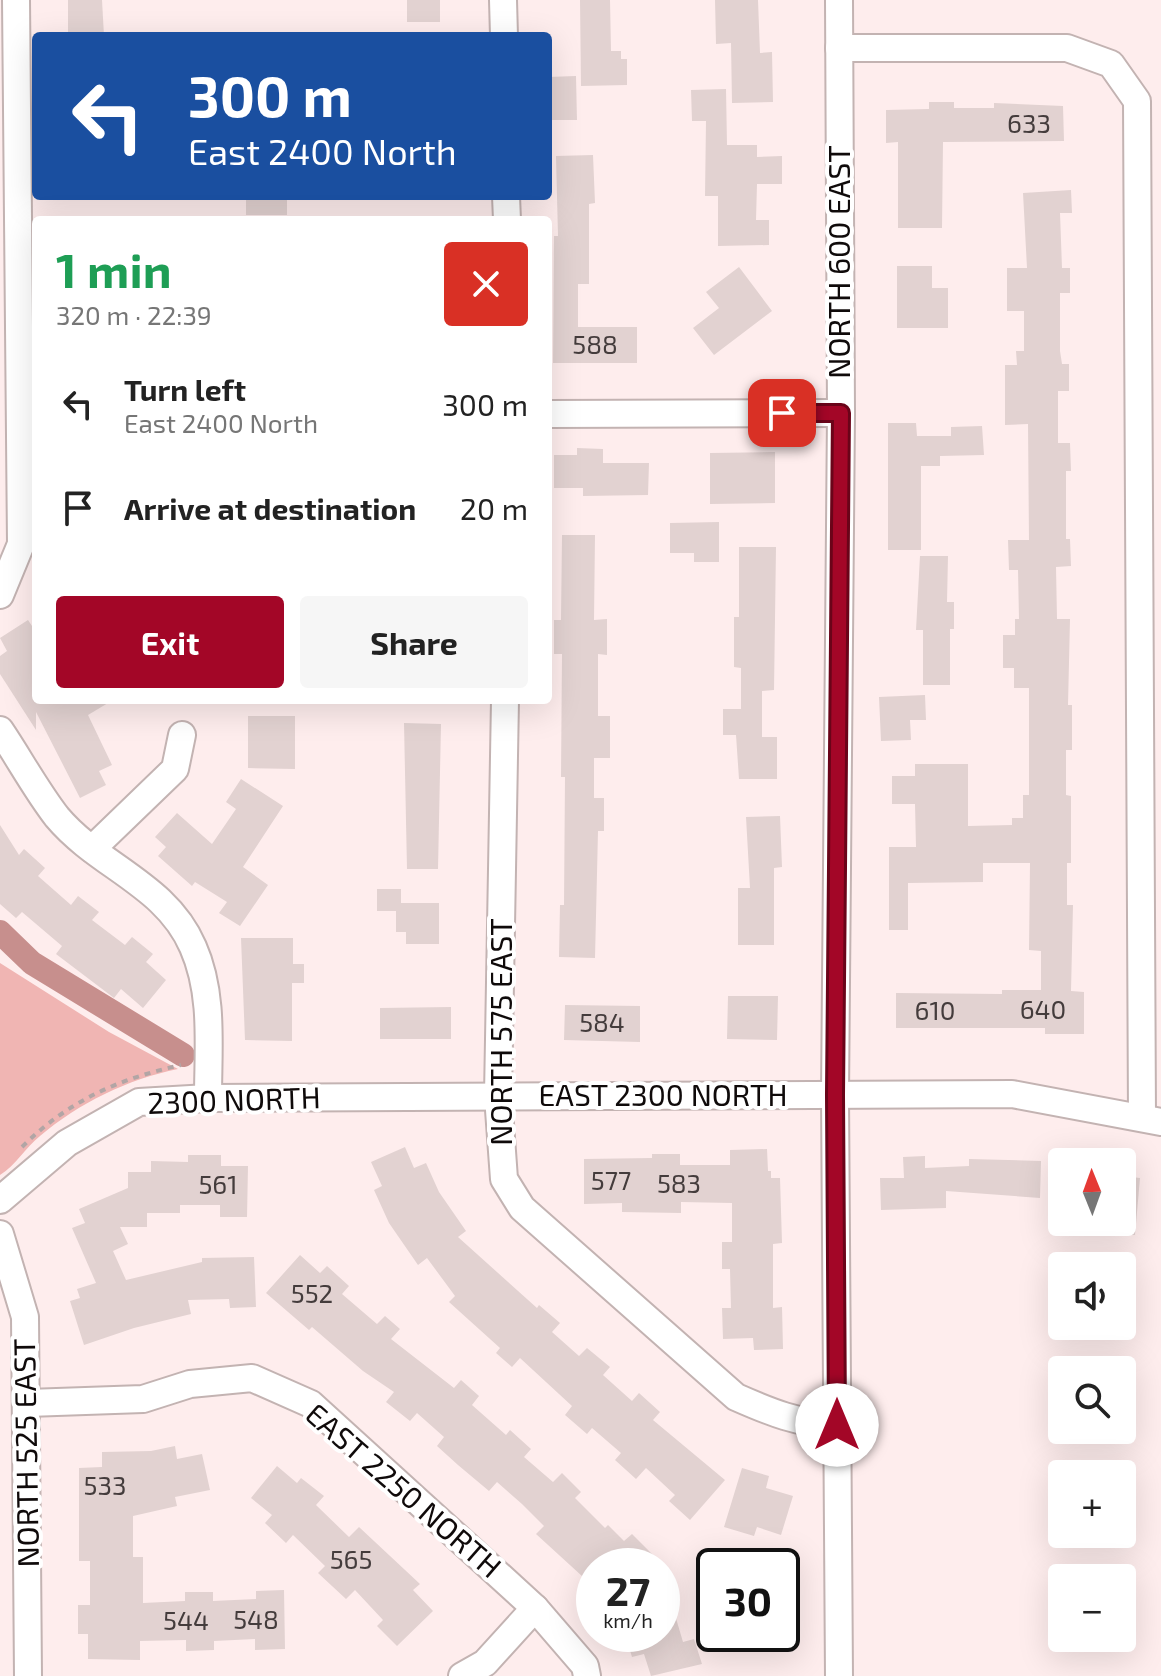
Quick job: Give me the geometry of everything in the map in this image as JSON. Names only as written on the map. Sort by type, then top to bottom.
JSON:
[{"type":"street","points":[[0,595],[21,544],[28,428],[26,183],[16,0]]},
{"type":"street","points":[[503,0],[504,32]]},
{"type":"street","name":"NORTH 600 EAST","points":[[839,0],[841,413],[835,1095],[839,1676]]},
{"type":"street","points":[[839,48],[1067,48],[1111,64],[1137,101],[1152,1119]]},
{"type":"street","points":[[552,414],[841,413]]},
{"type":"street","name":"NORTH 575 EAST","points":[[505,704],[498,1096],[504,1179],[522,1208],[736,1397],[776,1416],[814,1425],[837,1425]]},
{"type":"street","points":[[0,730],[58,818],[92,849],[170,906],[193,947],[207,998],[208,1098]]},
{"type":"street","points":[[92,849],[175,769],[182,735]]},
{"type":"street","name":"EAST 2300 NORTH","points":[[498,1096],[1012,1094],[1152,1119]]},
{"type":"street","name":"2300 NORTH","points":[[0,1200],[67,1143],[139,1102],[208,1098],[498,1096]]},
{"type":"street","name":"NORTH 525 EAST","points":[[0,1234],[25,1317],[28,1676]]},
{"type":"street","name":"EAST 2250 NORTH","points":[[28,1403],[143,1399],[190,1384],[252,1378],[311,1404],[535,1608]]},
{"type":"street","points":[[462,1676],[485,1663],[535,1608],[585,1666],[587,1676]]},
{"type":"shaded area","points":[[0,963],[109,1032],[178,1069],[123,1086],[71,1113],[40,1136],[0,1175]]},
{"type":"building","points":[[68,0],[102,0],[104,32],[68,32]]},
{"type":"building","points":[[407,0],[440,0],[440,22],[407,22]]},
{"type":"building","points":[[580,0],[610,0],[611,51],[621,51],[621,59],[627,59],[627,85],[581,86]]},
{"type":"building","points":[[715,0],[758,0],[760,53],[772,52],[773,102],[732,103],[731,43],[716,44]]},
{"type":"building","points":[[576,76],[577,120],[552,120],[552,77]]},
{"type":"building","points":[[726,89],[727,145],[757,145],[757,157],[782,156],[782,184],[757,184],[756,220],[769,220],[769,245],[718,246],[718,196],[705,196],[706,121],[692,121],[691,90]]},
{"type":"building","points":[[929,102],[954,102],[954,108],[994,108],[994,103],[1063,106],[1064,141],[943,142],[942,228],[898,228],[898,142],[886,143],[886,110],[929,109]]},
{"type":"building","points":[[593,155],[595,203],[589,204],[589,284],[578,284],[578,327],[637,327],[637,363],[553,363],[554,236],[558,236],[556,156]]},
{"type":"building","points":[[1071,190],[1072,213],[1060,213],[1062,268],[1070,268],[1070,293],[1060,293],[1060,351],[1062,364],[1069,364],[1069,391],[1058,391],[1058,443],[1070,443],[1071,471],[1066,471],[1066,539],[1070,539],[1071,566],[1056,567],[1057,619],[1070,619],[1068,705],[1072,705],[1072,750],[1066,750],[1066,795],[1071,796],[1071,863],[1067,863],[1067,905],[1073,905],[1071,991],[1084,992],[1084,1034],[1045,1034],[1045,1028],[896,1028],[896,993],[1002,994],[1002,990],[1041,990],[1041,951],[1029,950],[1030,863],[983,863],[983,882],[908,883],[908,930],[889,930],[889,847],[916,847],[915,804],[892,804],[892,776],[915,776],[915,764],[968,764],[968,826],[1012,825],[1012,818],[1023,818],[1023,795],[1029,795],[1029,688],[1014,688],[1014,668],[1003,668],[1003,635],[1015,635],[1015,619],[1019,619],[1018,570],[1009,570],[1008,540],[1029,540],[1028,424],[1005,425],[1005,365],[1017,365],[1016,351],[1024,351],[1024,311],[1007,311],[1007,268],[1027,268],[1023,193]]},
{"type":"building","points":[[246,200],[287,200],[287,215],[246,215]]},
{"type":"building","points":[[897,266],[932,266],[932,288],[948,288],[948,328],[897,328]]},
{"type":"building","points":[[739,267],[772,311],[714,355],[693,328],[719,308],[706,292]]},
{"type":"building","points":[[888,423],[916,423],[917,436],[951,436],[951,427],[982,426],[984,455],[940,456],[940,466],[921,466],[921,550],[888,550]]},
{"type":"building","points":[[577,448],[603,449],[603,463],[649,463],[648,495],[583,496],[583,488],[554,488],[554,455],[577,455]]},
{"type":"building","points":[[775,452],[775,503],[710,504],[710,453]]},
{"type":"building","points":[[719,522],[719,562],[694,562],[694,553],[670,553],[670,523]]},
{"type":"building","points":[[562,535],[595,535],[594,620],[607,619],[607,655],[598,654],[598,716],[610,716],[610,758],[594,758],[594,798],[604,798],[604,831],[598,831],[595,958],[559,957],[560,905],[564,905],[565,777],[561,777],[562,654],[554,654],[554,620],[561,620]]},
{"type":"building","points":[[739,547],[776,547],[774,690],[762,691],[762,737],[777,737],[777,779],[739,779],[736,735],[723,735],[723,709],[741,709],[741,668],[734,667],[734,617],[739,617]]},
{"type":"building","points":[[920,556],[948,556],[947,602],[954,602],[954,629],[950,629],[950,685],[923,685],[923,630],[916,630]]},
{"type":"building","points":[[28,620],[32,626],[32,704],[106,704],[88,715],[112,765],[99,771],[106,785],[80,798],[36,712],[36,730],[0,674],[0,656],[7,651],[0,638]]},
{"type":"building","points":[[925,695],[926,720],[910,720],[911,740],[881,741],[879,697]]},
{"type":"building","points":[[248,716],[295,716],[295,769],[248,768]]},
{"type":"building","points":[[404,723],[441,724],[438,869],[407,869]]},
{"type":"building","points":[[241,779],[283,806],[243,867],[268,885],[240,926],[219,913],[227,902],[195,882],[192,886],[158,856],[166,847],[155,837],[177,813],[212,844],[236,809],[226,802]]},
{"type":"building","points":[[780,816],[782,867],[774,868],[774,945],[738,945],[738,888],[750,888],[746,817]]},
{"type":"building","points":[[0,825],[19,855],[24,849],[45,868],[38,876],[71,905],[78,896],[99,912],[92,920],[125,945],[132,937],[153,954],[146,962],[166,980],[143,1008],[121,989],[114,998],[56,954],[62,946],[22,912],[16,918],[0,904]]},
{"type":"building","points":[[377,889],[401,889],[401,903],[439,903],[439,944],[406,944],[406,932],[396,932],[396,911],[377,911]]},
{"type":"building","points":[[241,938],[293,938],[293,964],[304,964],[304,983],[292,983],[292,1041],[245,1040]]},
{"type":"building","points":[[728,996],[778,996],[777,1040],[727,1039]]},
{"type":"building","points":[[565,1005],[640,1006],[640,1042],[564,1040]]},
{"type":"building","points":[[451,1007],[451,1039],[380,1039],[380,1008]]},
{"type":"building","points":[[405,1147],[414,1168],[426,1163],[439,1192],[466,1231],[458,1237],[537,1308],[539,1305],[560,1323],[552,1332],[579,1356],[587,1348],[610,1367],[603,1375],[632,1401],[639,1393],[660,1412],[653,1420],[725,1480],[690,1520],[669,1501],[675,1495],[646,1468],[636,1479],[615,1460],[621,1453],[592,1428],[587,1434],[565,1415],[572,1406],[520,1358],[512,1367],[496,1353],[500,1348],[449,1302],[455,1296],[427,1258],[418,1265],[389,1223],[374,1190],[382,1186],[371,1162]]},
{"type":"building","points":[[767,1149],[771,1178],[780,1178],[782,1243],[773,1244],[773,1308],[782,1307],[783,1349],[754,1350],[753,1338],[723,1339],[722,1308],[731,1308],[730,1269],[722,1269],[722,1242],[732,1242],[732,1203],[681,1202],[681,1213],[622,1212],[622,1203],[584,1204],[584,1159],[652,1158],[652,1154],[680,1154],[680,1165],[730,1165],[730,1150]]},
{"type":"building","points":[[188,1155],[221,1155],[221,1166],[248,1166],[247,1217],[220,1217],[220,1205],[180,1205],[180,1213],[147,1213],[147,1227],[120,1227],[128,1244],[113,1251],[126,1280],[202,1262],[202,1258],[254,1257],[256,1307],[230,1308],[229,1299],[188,1300],[191,1314],[134,1328],[84,1345],[70,1301],[80,1298],[77,1289],[96,1283],[72,1228],[85,1223],[79,1209],[128,1188],[128,1172],[151,1172],[151,1161],[188,1162]]},
{"type":"building","points":[[925,1156],[925,1168],[969,1166],[969,1159],[1041,1161],[1040,1198],[946,1191],[946,1208],[881,1210],[880,1178],[904,1178],[903,1157]]},
{"type":"building","points":[[1136,1178],[1140,1178],[1136,1224]]},
{"type":"building","points":[[300,1255],[320,1273],[327,1266],[349,1286],[342,1294],[377,1324],[385,1316],[400,1329],[391,1339],[454,1388],[461,1380],[479,1396],[472,1405],[506,1435],[510,1430],[531,1449],[524,1457],[553,1482],[562,1473],[581,1492],[575,1498],[605,1528],[608,1525],[624,1541],[632,1534],[646,1548],[576,1548],[576,1571],[536,1534],[544,1526],[522,1504],[497,1482],[489,1491],[437,1446],[444,1437],[417,1413],[410,1421],[386,1402],[394,1392],[363,1371],[312,1327],[309,1330],[266,1293]]},
{"type":"building","points":[[175,1446],[177,1459],[202,1454],[210,1490],[175,1497],[177,1506],[133,1516],[133,1557],[143,1557],[143,1603],[185,1601],[185,1592],[213,1592],[213,1601],[256,1599],[256,1591],[284,1590],[285,1649],[255,1650],[255,1639],[214,1641],[214,1650],[186,1651],[186,1640],[140,1641],[140,1660],[88,1659],[88,1634],[78,1634],[78,1605],[90,1605],[90,1561],[79,1561],[79,1468],[102,1467],[102,1452],[151,1451]]},
{"type":"building","points":[[277,1466],[297,1483],[301,1478],[324,1496],[316,1505],[349,1537],[359,1527],[420,1584],[413,1590],[433,1611],[397,1646],[377,1626],[383,1620],[355,1590],[346,1599],[318,1573],[325,1566],[293,1535],[286,1543],[265,1523],[272,1515],[251,1498]]},
{"type":"building","points":[[742,1468],[769,1476],[766,1488],[793,1496],[781,1535],[757,1527],[754,1536],[724,1527]]},
{"type":"building","points":[[680,1632],[683,1642],[694,1639],[702,1664],[651,1676],[644,1654],[632,1657],[630,1652],[680,1652]]},
{"type":"waterway","points":[[0,932],[32,963],[183,1055]]},
{"type":"route","points":[[782,413],[841,413],[835,1095],[837,1425]]}]
